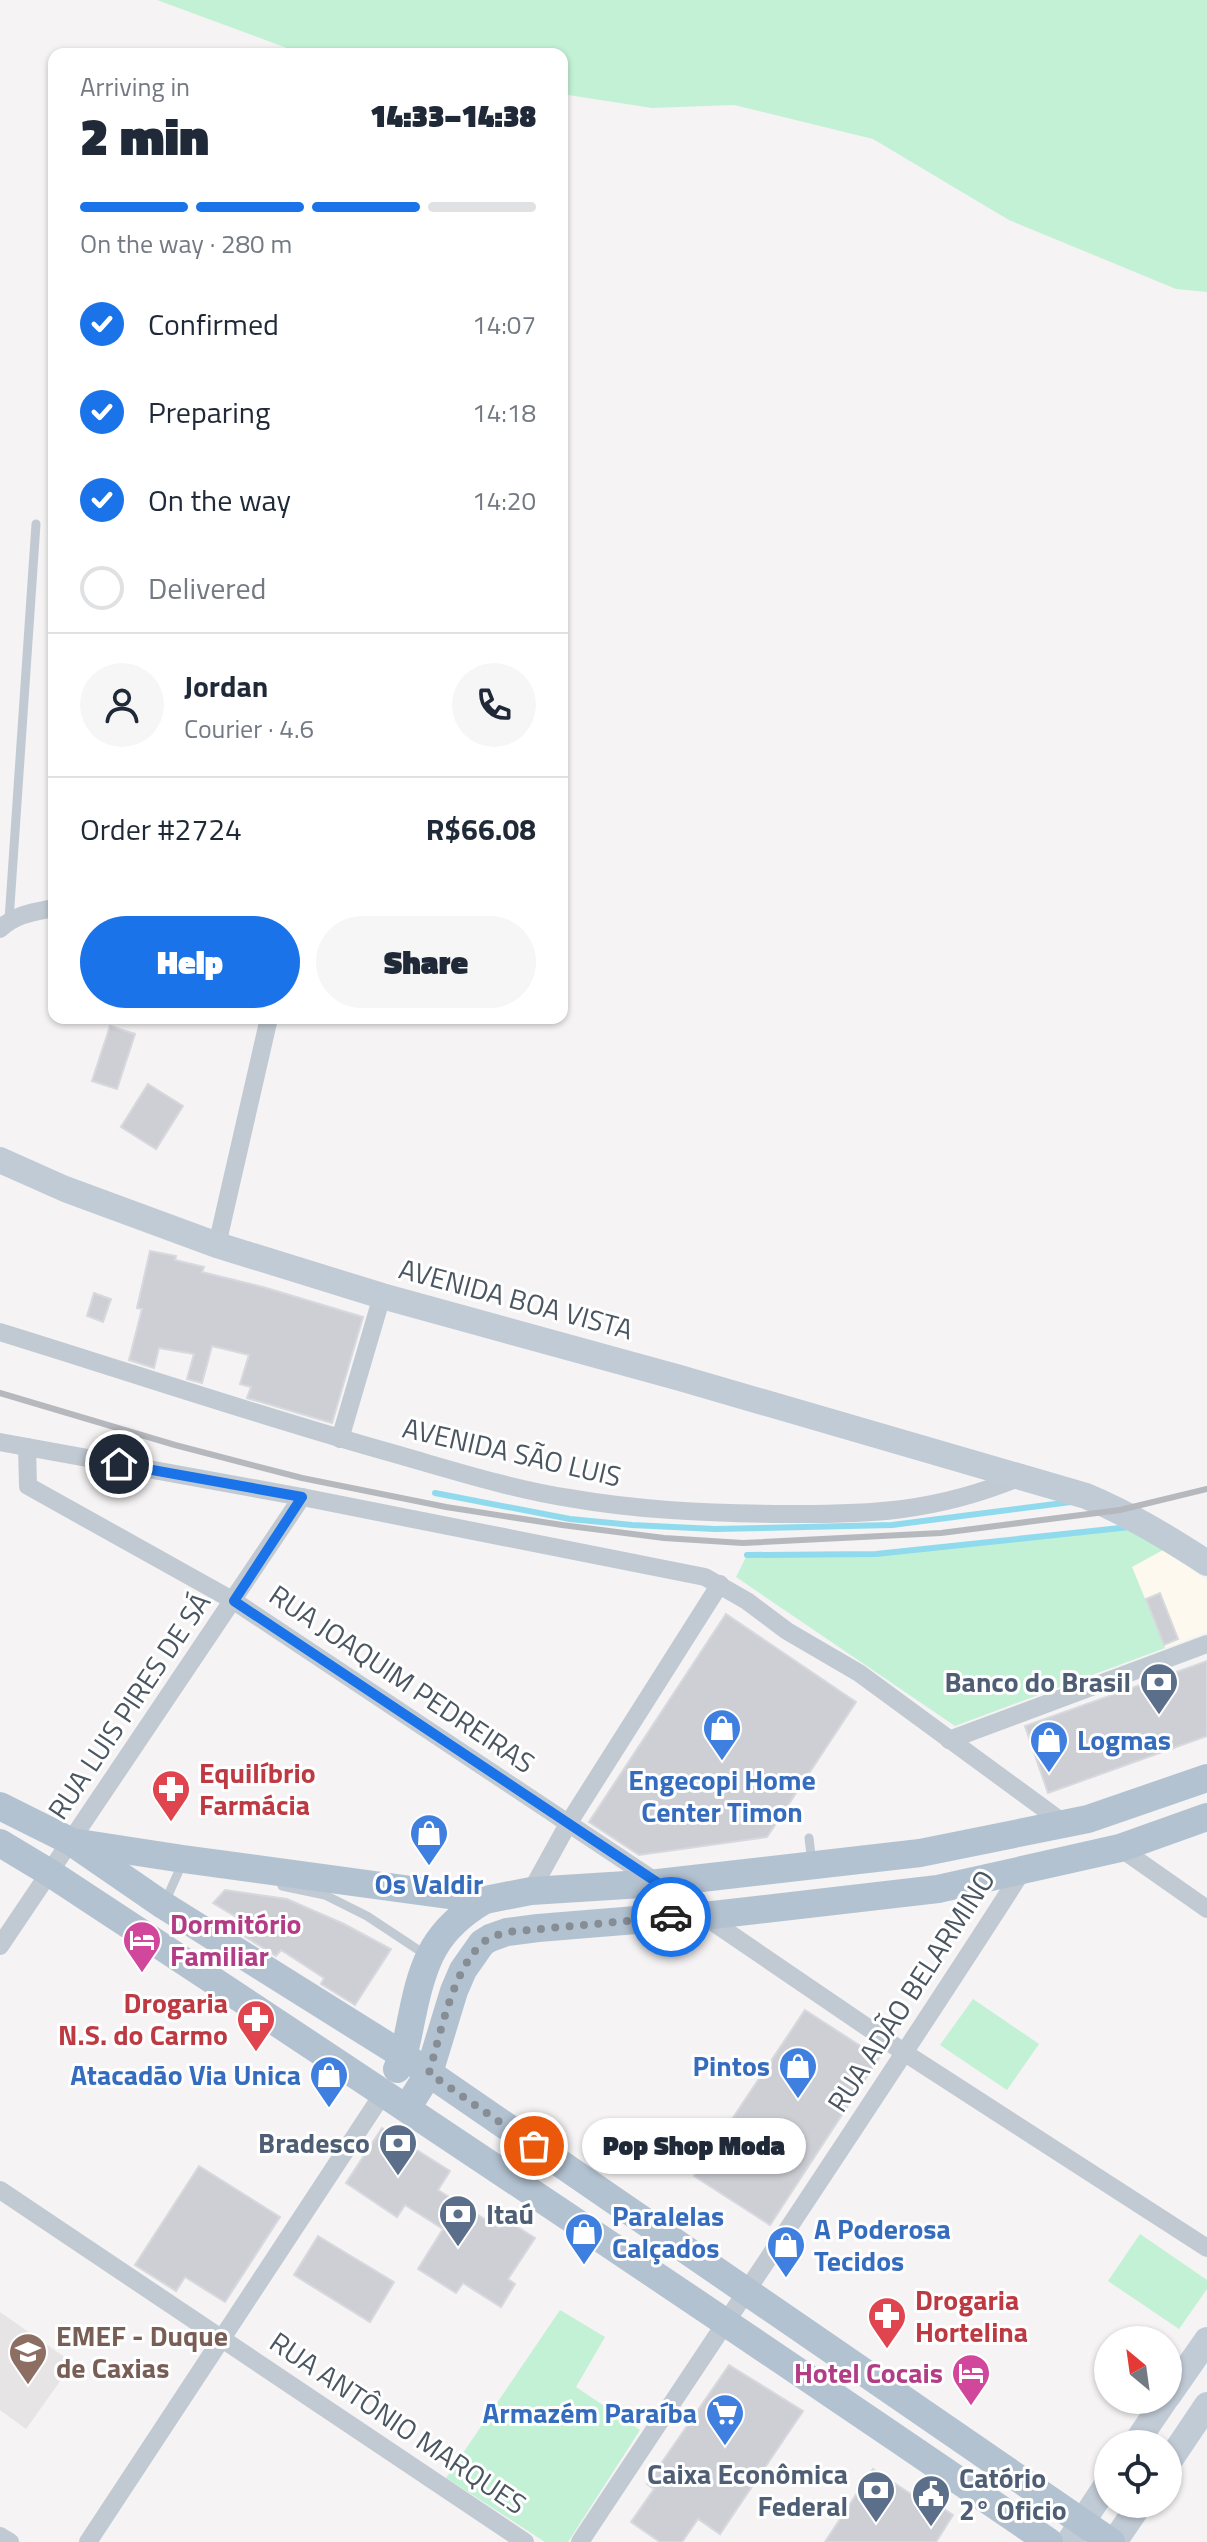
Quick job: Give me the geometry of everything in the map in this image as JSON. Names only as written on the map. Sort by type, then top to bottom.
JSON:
[{"type":"main road","points":[[70,1841],[186,1867],[485,1900],[531,1891],[658,1883],[811,1852],[920,1853],[1088,1819],[1207,1778]]},
{"type":"main road","points":[[0,1806],[70,1841],[163,1905],[404,2056],[745,2291],[1076,2532],[1112,2542]]},
{"type":"main road","points":[[396,2100],[429,2073],[463,1970],[482,1943],[507,1932],[704,1916],[938,1889],[1120,1848],[1207,1817]]},
{"type":"main road","points":[[0,1843],[396,2100],[1049,2542]]},
{"type":"main road","points":[[396,2100],[420,1978],[428,1956],[462,1913],[485,1900]]},
{"type":"street","points":[[4,924],[48,910]]},
{"type":"street","points":[[217,1245],[268,1024]]},
{"type":"street","name":"AVENIDA BOA VISTA","points":[[0,1160],[65,1189],[217,1245],[382,1296],[1086,1496],[1160,1532],[1207,1563]]},
{"type":"street","points":[[340,1439],[382,1296]]},
{"type":"street","name":"AVENIDA SÃO LUIS","points":[[0,1332],[340,1439],[504,1484],[567,1498],[630,1507],[834,1515],[903,1511],[982,1493],[1023,1476]]},
{"type":"street","points":[[0,1442],[302,1497],[705,1577],[720,1584],[787,1631],[859,1673],[1035,1799],[1065,1824]]},
{"type":"street","name":"RUA JOAQUIM PEDREIRAS","points":[[27,1447],[28,1486],[234,1601],[658,1883]]},
{"type":"street","name":"RUA LUIS PIRES DE SÁ","points":[[0,1946],[302,1497]]},
{"type":"street","points":[[531,1891],[568,1824],[720,1584]]},
{"type":"street","points":[[949,1740],[1207,1644]]},
{"type":"street","points":[[1120,1848],[1207,1909]]},
{"type":"street","name":"RUA ADÃO BELARMINO","points":[[580,2542],[1023,1870]]},
{"type":"street","points":[[658,1883],[673,1917]]},
{"type":"street","points":[[704,1916],[905,2053],[1207,2248]]},
{"type":"street","points":[[88,2542],[222,2339],[396,2100]]},
{"type":"street","name":"RUA ANTÔNIO MARQUES","points":[[0,2190],[525,2542]]},
{"type":"street","points":[[1182,2376],[1207,2340]]},
{"type":"street","points":[[1182,2442],[1207,2405]]},
{"type":"street","points":[[1076,2532],[1094,2504]]},
{"type":"street","points":[[1112,2542],[1130,2518]]},
{"type":"street","points":[[0,2536],[10,2542]]},
{"type":"lane","points":[[4,924],[36,524]]},
{"type":"lane","points":[[163,1905],[186,1867]]},
{"type":"lane","points":[[267,1884],[325,1895],[367,1916],[428,1956]]},
{"type":"shaded area","points":[[1163,1550],[1207,1580],[1207,1632],[1165,1648],[1132,1566]]},
{"type":"shaded area","name":"EMEF - Duque de Caxias","points":[[0,2312],[73,2363],[26,2429],[0,2410]]},
{"type":"green space","points":[[157,0],[1207,0],[1207,292],[1176,289],[1009,220],[873,139],[734,105],[652,108],[568,95],[568,48],[287,48]]},
{"type":"green space","points":[[1132,1527],[1163,1550],[1132,1567],[1165,1648],[955,1726],[736,1577],[747,1555],[876,1554]]},
{"type":"green space","points":[[973,1999],[1039,2044],[1007,2090],[940,2045]]},
{"type":"green space","points":[[1140,2234],[1207,2280],[1207,2289],[1181,2326],[1175,2326],[1108,2281]]},
{"type":"green space","points":[[560,2310],[605,2337],[576,2387],[640,2430],[568,2542],[545,2542],[446,2478]]},
{"type":"building","points":[[110,1026],[135,1034],[117,1089],[92,1081]]},
{"type":"building","points":[[148,1084],[183,1106],[156,1149],[121,1127]]},
{"type":"building","points":[[150,1251],[176,1256],[175,1260],[204,1267],[202,1272],[363,1317],[332,1423],[247,1398],[251,1387],[240,1384],[249,1355],[212,1346],[202,1383],[187,1379],[194,1354],[159,1348],[154,1368],[129,1360],[142,1309],[137,1308]]},
{"type":"building","points":[[94,1293],[111,1299],[103,1322],[87,1316]]},
{"type":"building","points":[[1160,1593],[1178,1639],[1164,1645],[1146,1599]]},
{"type":"building","name":"Engecopi Home Center Timon","points":[[726,1614],[856,1702],[767,1837],[639,1855],[589,1822]]},
{"type":"building","points":[[1207,1661],[1207,1736],[1048,1793],[1025,1726]]},
{"type":"building","points":[[225,1890],[287,1899],[391,1949],[355,2005],[321,1984],[324,1978],[281,1950],[276,1956],[244,1936],[251,1926],[213,1903]]},
{"type":"building","name":"Pintos","points":[[805,2010],[879,2058],[770,2225],[694,2176]]},
{"type":"building","points":[[382,2128],[450,2171],[438,2190],[499,2228],[505,2219],[535,2238],[508,2279],[515,2284],[501,2307],[463,2283],[456,2293],[418,2269],[443,2229],[405,2205],[397,2217],[346,2183]]},
{"type":"building","points":[[199,2166],[280,2217],[225,2302],[185,2277],[176,2291],[135,2265]]},
{"type":"building","points":[[318,2236],[394,2282],[370,2322],[294,2275]]},
{"type":"building","name":"Armazém Paraíba","points":[[729,2365],[803,2411],[720,2534],[698,2519],[682,2542],[660,2542],[631,2522],[654,2489],[647,2484]]},
{"type":"building","name":"Caixa Econômica Federal","points":[[873,2469],[932,2508],[935,2503],[953,2515],[936,2542],[825,2542]]},
{"type":"waterway","points":[[435,1493],[570,1519],[715,1529],[892,1525],[1071,1502]]},
{"type":"waterway","points":[[747,1555],[876,1554],[1130,1527]]},
{"type":"railway","points":[[0,1393],[175,1445],[302,1478],[446,1507],[664,1538],[743,1543],[941,1533],[1120,1510],[1207,1489]]},
{"type":"way so far","points":[[534,2146],[429,2073],[463,1970],[482,1943],[507,1932],[671,1917]]},
{"type":"place","name":"Banco do Brasil","points":[[1159,1716]]},
{"type":"place","name":"Engecopi Home Center Timon","points":[[722,1762]]},
{"type":"place","name":"Logmas","points":[[1049,1774]]},
{"type":"place","name":"Equilíbrio Farmácia","points":[[171,1823]]},
{"type":"place","name":"Os Valdir","points":[[429,1867]]},
{"type":"place","name":"Dormitório Familiar","points":[[142,1974]]},
{"type":"place","name":"Drogaria N.S. do Carmo","points":[[256,2053]]},
{"type":"place","name":"Pintos","points":[[798,2100]]},
{"type":"place","name":"Atacadão Via Unica","points":[[329,2109]]},
{"type":"place","name":"Pop Shop Moda","points":[[534,2146]]},
{"type":"place","name":"Bradesco","points":[[398,2177]]},
{"type":"place","name":"Itaú","points":[[458,2248]]},
{"type":"place","name":"Paralelas Calçados","points":[[584,2266]]},
{"type":"place","name":"A Poderosa Tecidos","points":[[786,2279]]},
{"type":"place","name":"Drogaria Hortelina","points":[[887,2350]]},
{"type":"place","name":"EMEF - Duque de Caxias","points":[[28,2386]]},
{"type":"place","name":"Hotel Cocais","points":[[971,2407]]},
{"type":"place","name":"Armazém Paraíba","points":[[725,2447]]},
{"type":"place","name":"Caixa Econômica Federal","points":[[876,2524]]},
{"type":"place","name":"Catório 2° Oficio","points":[[931,2528]]},
{"type":"route","points":[[119,1464],[302,1497],[234,1601],[658,1883],[671,1917]]}]
